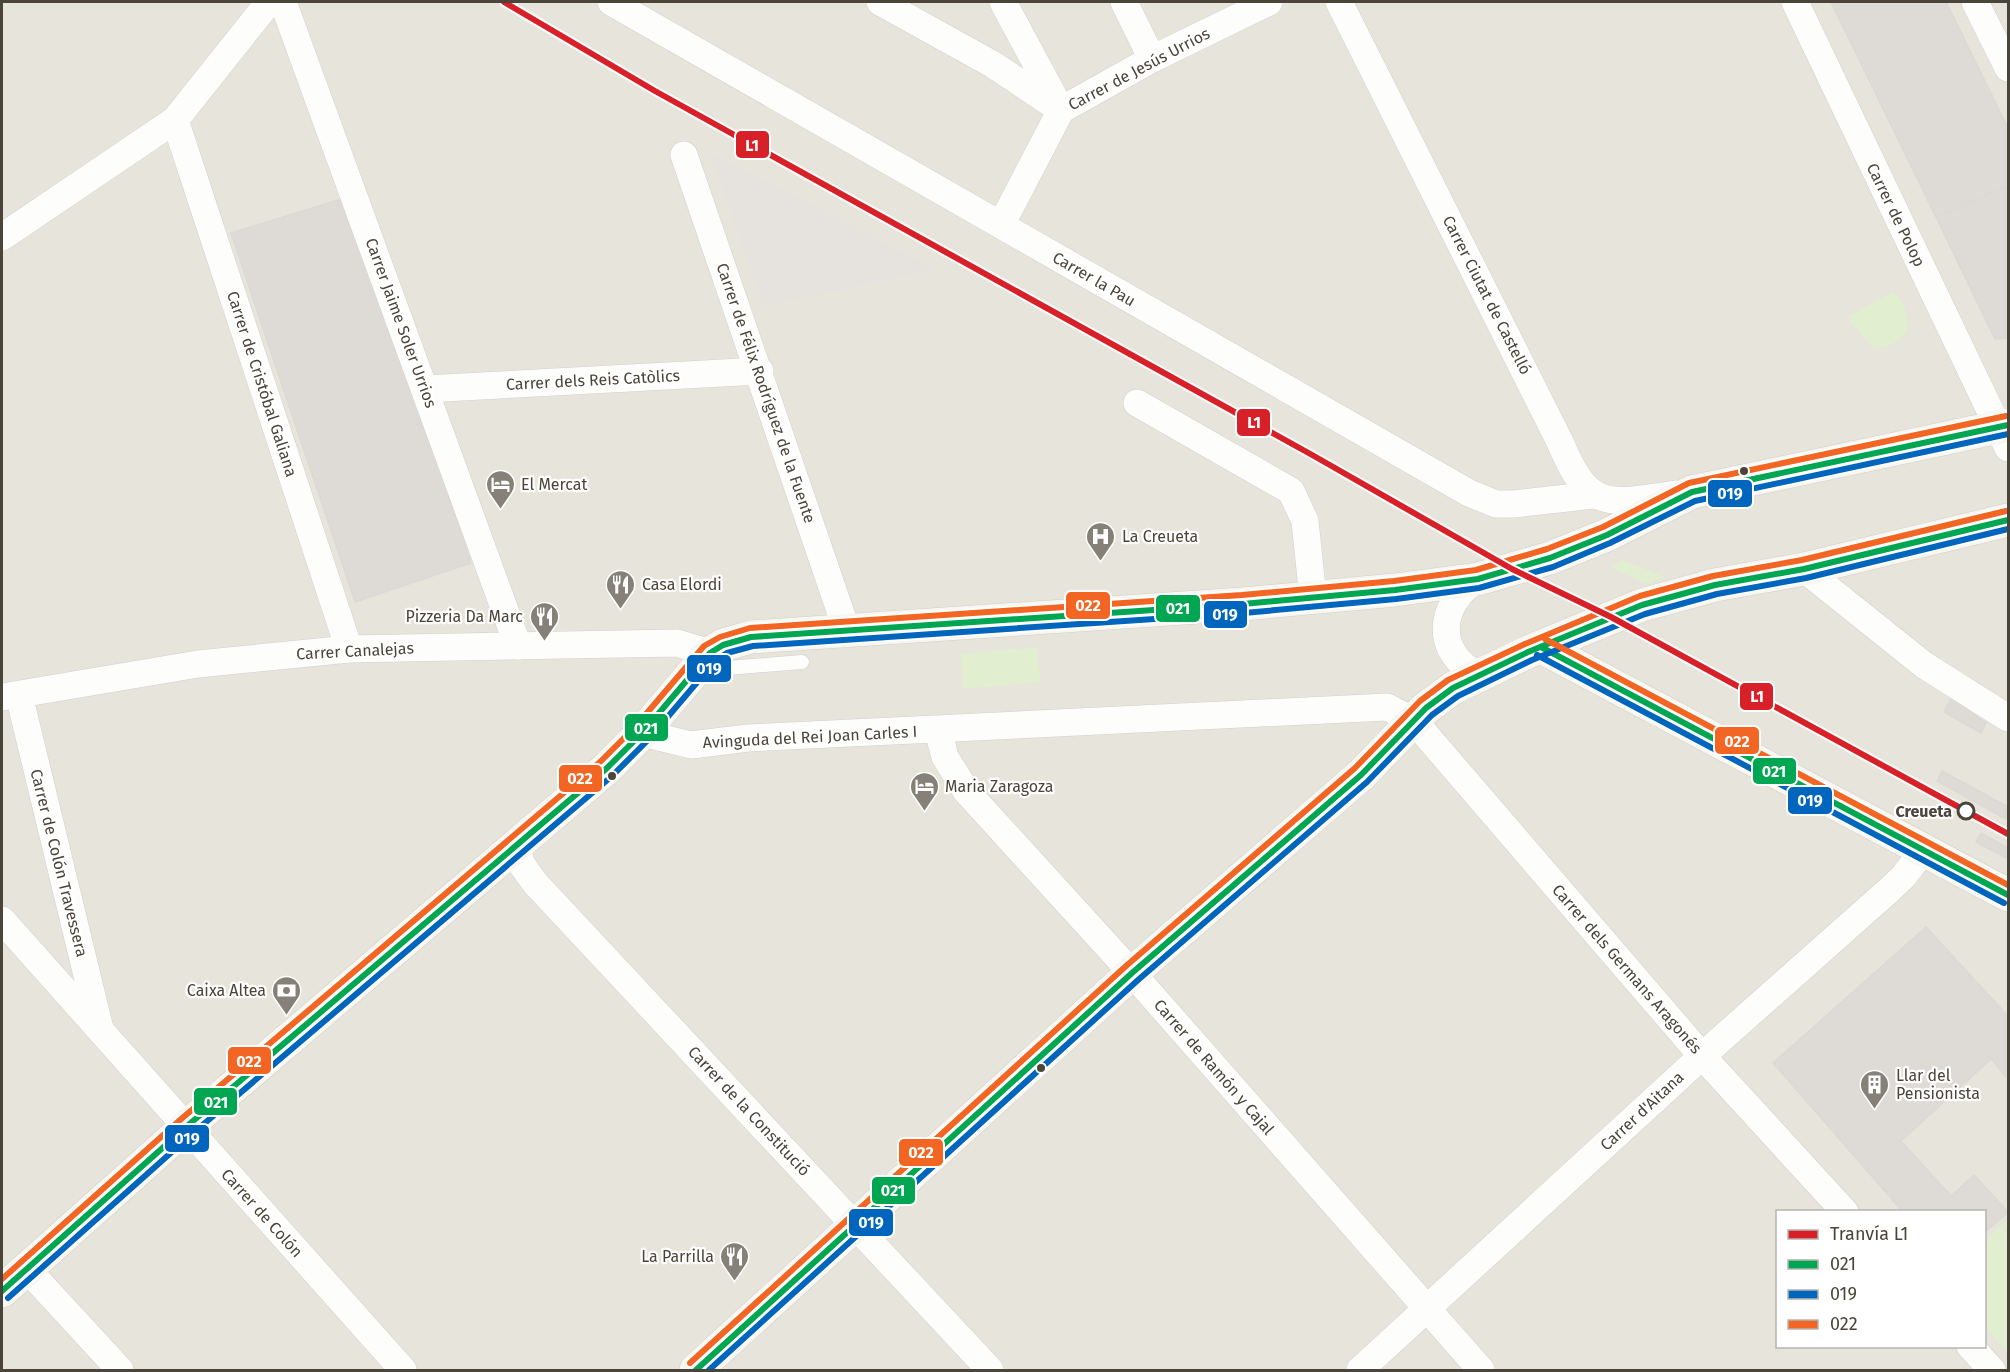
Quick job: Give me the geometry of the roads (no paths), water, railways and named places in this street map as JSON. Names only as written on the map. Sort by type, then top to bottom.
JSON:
[{"type":"main road","points":[[2,1292],[26,1268],[186,1127],[606,769],[642,733],[700,663],[736,640],[751,637],[1313,598],[1478,579],[1550,558],[1598,538],[1692,492],[2005,433]]},
{"type":"main road","points":[[696,1371],[1132,973],[1361,775],[1440,697],[1479,675],[1642,604],[1715,585],[1804,569],[2008,520]]},
{"type":"main road","points":[[1542,647],[2008,896]]},
{"type":"street","points":[[2,237],[176,120],[269,2]]},
{"type":"street","name":"Carrer Jaime Soler Urrios","points":[[283,2],[518,646]]},
{"type":"street","name":"Carrer la Pau","points":[[611,2],[1469,493],[1496,504],[1593,495]]},
{"type":"street","points":[[880,2],[992,64],[1061,110]]},
{"type":"street","points":[[1003,2],[1061,110]]},
{"type":"street","points":[[1124,2],[1152,59]]},
{"type":"street","name":"Carrer de Jesús Urrios","points":[[1000,225],[1061,110],[1152,59],[1269,2]]},
{"type":"street","name":"Carrer Ciutat de Castelló","points":[[1339,2],[1560,442],[1573,473],[1593,495]]},
{"type":"street","name":"Carrer de Polop","points":[[1795,2],[2005,433]]},
{"type":"street","points":[[1975,2],[2008,68]]},
{"type":"street","name":"Carrer de Cristóbal Galiana","points":[[176,120],[349,649]]},
{"type":"street","name":"Carrer de Félix Rodríguez de la Fuente","points":[[684,155],[760,371],[847,631]]},
{"type":"street","name":"Carrer dels Reis Catòlics","points":[[425,389],[760,371]]},
{"type":"street","points":[[1137,403],[1290,491],[1305,521],[1313,598]]},
{"type":"street","points":[[1593,495],[1631,501],[1692,492]]},
{"type":"street","points":[[1804,569],[1924,665],[2008,718]]},
{"type":"street","points":[[1478,579],[1456,596],[1447,616],[1446,632],[1449,647],[1461,664],[1479,675]]},
{"type":"street","name":"Carrer Canalejas","points":[[10,696],[198,664],[349,649],[677,643],[700,663]]},
{"type":"street","name":"Carrer de Colón Travessera","points":[[10,696],[100,1032]]},
{"type":"street","name":"Avinguda del Rei Joan Carles I","points":[[642,733],[691,745],[748,738],[938,730],[1368,706],[1387,707],[1414,722]]},
{"type":"street","name":"Carrer dels Germans Aragonés","points":[[1414,722],[1702,1056],[1843,1210]]},
{"type":"street","name":"Carrer de Ramón y Cajal","points":[[938,730],[945,757],[966,791],[1132,973],[1480,1371]]},
{"type":"street","name":"Carrer de la Constitució","points":[[516,847],[522,865],[535,883],[990,1371]]},
{"type":"street","name":"Carrer d'Aitana","points":[[1360,1371],[1702,1056],[1895,884],[1923,850]]},
{"type":"street","name":"Carrer de Colón","points":[[2,920],[403,1371]]},
{"type":"street","points":[[26,1268],[120,1371]]},
{"type":"street","points":[[1971,1348],[1992,1371]]},
{"type":"lane","points":[[700,663],[716,668],[802,662]]},
{"type":"tram line","name":"L1","points":[[504,2],[655,91],[1314,456],[1512,569],[1611,617],[2008,834]]},
{"type":"place","name":"El Mercat","points":[[500,510]]},
{"type":"place","name":"La Creueta","points":[[1101,562]]},
{"type":"place","name":"Casa Elordi","points":[[621,610]]},
{"type":"place","name":"Pizzeria Da Marc","points":[[544,642]]},
{"type":"place","name":"Creueta","points":[[1966,811]]},
{"type":"place","name":"Maria Zaragoza","points":[[924,812]]},
{"type":"place","name":"Caixa Altea","points":[[287,1016]]},
{"type":"place","name":"Llar del Pensionista","points":[[1875,1110]]},
{"type":"place","name":"La Parrilla","points":[[735,1282]]}]
